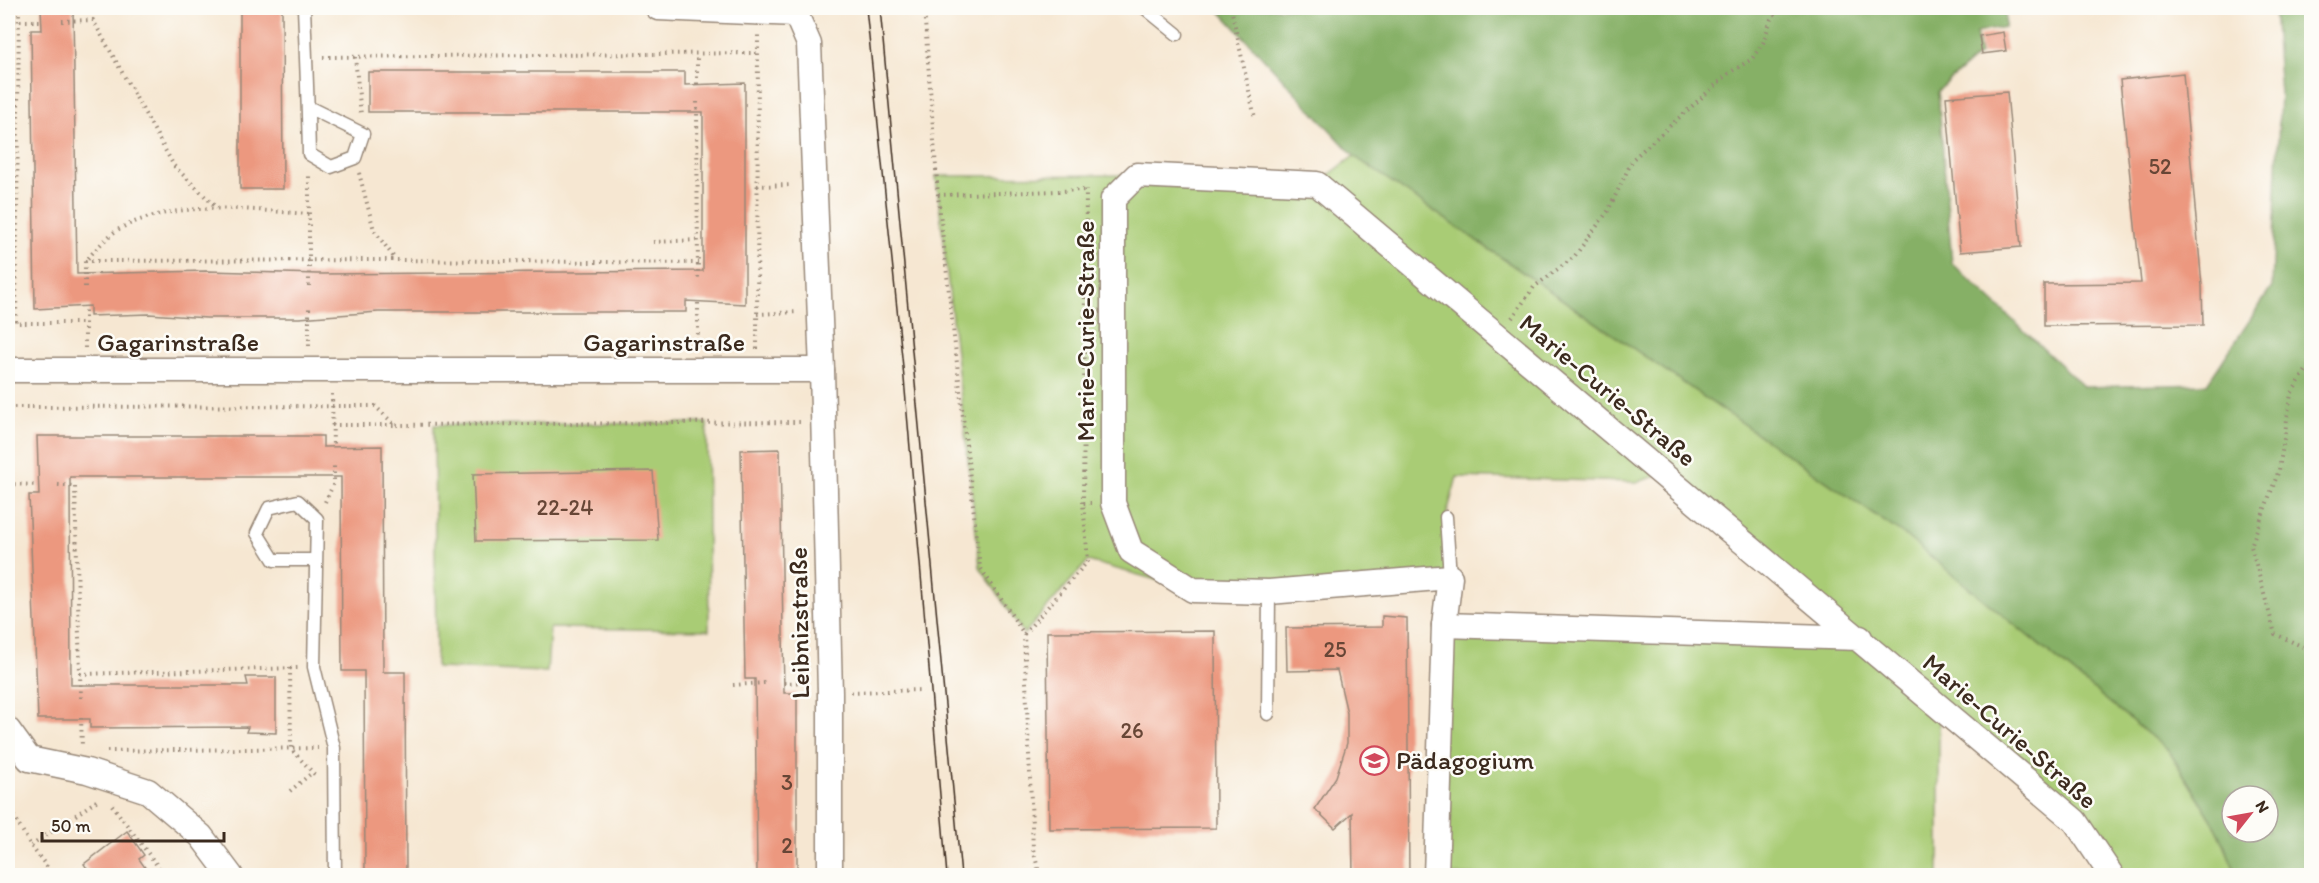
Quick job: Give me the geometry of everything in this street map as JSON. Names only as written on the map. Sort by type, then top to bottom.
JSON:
[{"type":"street","points":[[658,8],[758,13],[796,11],[809,44],[822,370]]},
{"type":"street","name":"Marie-Curie-Straße","points":[[1450,577],[1269,592],[1193,590],[1131,551],[1113,503],[1113,199],[1137,175],[1317,184],[2076,821],[2112,876]]},
{"type":"street","name":"Gagarinstraße","points":[[8,370],[822,370]]},
{"type":"street","name":"Leibnizstraße","points":[[822,370],[830,693],[830,876]]},
{"type":"street","points":[[1436,876],[1444,625],[1450,577]]},
{"type":"street","points":[[1444,625],[1860,638]]},
{"type":"street","points":[[8,730],[29,759],[87,771],[148,791],[201,836],[231,876]]},
{"type":"lane","points":[[304,8],[309,154],[331,167],[355,158],[363,134],[308,107]]},
{"type":"lane","points":[[1145,8],[1176,34]]},
{"type":"lane","points":[[316,560],[274,561],[257,533],[270,508],[297,501],[317,519],[314,668],[334,748],[335,876]]},
{"type":"lane","points":[[1446,518],[1450,577]]},
{"type":"lane","points":[[1268,714],[1269,592]]},
{"type":"path","points":[[19,8],[16,323],[85,323]]},
{"type":"path","points":[[924,8],[938,195],[980,567],[1024,634],[1033,849],[1040,875],[1239,873]]},
{"type":"path","points":[[1231,8],[1255,118]]},
{"type":"path","points":[[1499,336],[1534,287],[1574,257],[1608,211],[1634,159],[1729,73],[1752,59],[1763,43],[1771,19],[1779,8]]},
{"type":"path","points":[[757,370],[758,13]]},
{"type":"path","points":[[62,21],[93,20],[174,166],[217,208]]},
{"type":"path","points":[[8,21],[42,21]]},
{"type":"path","points":[[306,57],[758,53]]},
{"type":"path","points":[[697,55],[697,84]]},
{"type":"path","points":[[355,57],[363,134]]},
{"type":"path","points":[[697,102],[698,282]]},
{"type":"path","points":[[309,154],[309,286]]},
{"type":"path","points":[[355,158],[374,230],[395,260]]},
{"type":"path","points":[[757,186],[815,185]]},
{"type":"path","points":[[938,195],[1086,189],[1113,199]]},
{"type":"path","points":[[1024,634],[1088,561],[1083,503],[1086,189]]},
{"type":"path","points":[[85,287],[85,261],[121,228],[176,209],[217,208],[309,214]]},
{"type":"path","points":[[653,242],[698,240]]},
{"type":"path","points":[[85,261],[395,260],[698,263]]},
{"type":"path","points":[[698,303],[698,370]]},
{"type":"path","points":[[309,305],[320,370],[332,406],[333,447]]},
{"type":"path","points":[[84,370],[85,306]]},
{"type":"path","points":[[2312,361],[2291,394],[2279,470],[2251,546],[2275,634],[2312,651]]},
{"type":"path","points":[[8,407],[375,406],[395,425]]},
{"type":"path","points":[[332,425],[824,422]]},
{"type":"path","points":[[317,519],[334,483],[334,466]]},
{"type":"path","points":[[8,484],[39,485]]},
{"type":"path","points":[[58,485],[75,486],[81,698]]},
{"type":"path","points":[[1083,503],[1113,503]]},
{"type":"path","points":[[290,668],[291,749],[334,796]]},
{"type":"path","points":[[80,674],[314,668]]},
{"type":"path","points":[[733,685],[765,683]]},
{"type":"path","points":[[830,693],[922,690]]},
{"type":"path","points":[[81,718],[82,750],[93,750]]},
{"type":"path","points":[[104,751],[334,748]]},
{"type":"path","points":[[290,791],[313,772]]},
{"type":"path","points":[[31,846],[105,795],[165,876]]},
{"type":"path","points":[[8,805],[31,846],[54,876]]},
{"type":"green space","points":[[1217,8],[2006,8],[2005,27],[1976,33],[1980,54],[1938,91],[1952,263],[2084,387],[2207,384],[2272,287],[2280,94],[2274,8],[2311,8],[2311,875],[2237,875],[2224,844],[2280,844],[2280,784],[2220,784],[2220,835],[2169,751],[1907,537],[1354,156]]},
{"type":"green space","points":[[1354,156],[1907,537],[2169,751],[2217,828],[2220,844],[2224,844],[2237,875],[2112,875],[2075,821],[1939,705],[1939,875],[1436,875],[1444,625],[1859,638],[1663,474],[1637,482],[1457,477],[1446,517],[1450,577],[1193,590],[1088,561],[1024,634],[980,567],[936,176],[1137,175],[1317,184]]},
{"type":"green space","points":[[707,423],[709,630],[550,628],[547,672],[436,668],[434,425]]},
{"type":"building","points":[[41,8],[73,8],[77,274],[207,271],[318,274],[703,271],[703,112],[368,112],[368,72],[685,72],[685,85],[745,83],[745,304],[686,301],[686,312],[378,312],[299,318],[207,318],[149,314],[90,316],[90,306],[35,309],[31,30],[42,30]]},
{"type":"building","points":[[240,8],[282,8],[283,189],[240,189]]},
{"type":"building","points":[[2003,32],[2006,51],[1982,54],[1979,36]]},
{"type":"building","points":[[2183,73],[2202,286],[2203,325],[2044,326],[2044,284],[2141,283],[2120,80]]},
{"type":"building","points":[[2007,92],[2021,247],[1960,252],[1946,97]]},
{"type":"building","points":[[37,436],[323,436],[323,447],[382,446],[383,672],[405,672],[406,876],[365,876],[364,671],[342,671],[341,477],[70,477],[71,685],[248,685],[246,677],[276,677],[276,733],[246,732],[248,727],[90,728],[90,719],[38,719],[29,495],[39,495]]},
{"type":"building","points":[[780,449],[784,693],[797,693],[797,876],[757,876],[755,679],[745,679],[741,450]]},
{"type":"building","points":[[653,471],[658,540],[476,541],[473,474]]},
{"type":"building","name":"Pädagogium","points":[[1382,616],[1407,618],[1409,876],[1353,876],[1352,813],[1335,828],[1315,809],[1336,777],[1347,743],[1347,713],[1337,670],[1287,671],[1286,628],[1382,627]]},
{"type":"building","points":[[1215,631],[1216,828],[1049,829],[1047,632]]},
{"type":"building","points":[[127,831],[144,855],[139,859],[151,876],[92,876],[84,864]]},
{"type":"tram line","points":[[866,8],[903,367],[947,876]]},
{"type":"tram line","points":[[880,8],[961,876]]},
{"type":"place","name":"Pädagogium","points":[[1375,760]]}]
